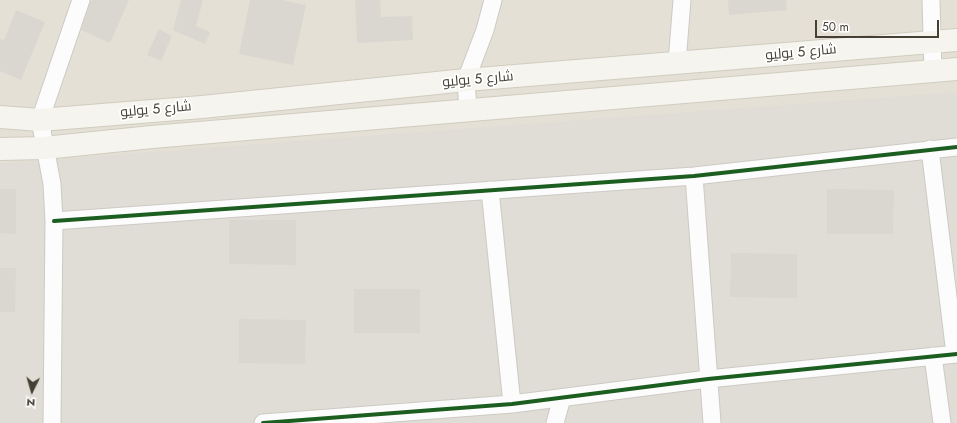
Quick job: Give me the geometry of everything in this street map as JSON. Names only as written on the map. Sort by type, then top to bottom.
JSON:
[{"type":"main road","name":"شارع 5 يوليو","points":[[0,117],[40,120],[202,107],[466,80],[957,40]]},
{"type":"main road","name":"شارع 5 يوليو","points":[[0,148],[44,148],[152,137],[957,69]]},
{"type":"street","points":[[52,423],[54,221],[52,184],[44,148],[40,120],[81,0]]},
{"type":"street","points":[[468,110],[466,80],[485,30],[492,0]]},
{"type":"street","points":[[677,63],[682,0]]},
{"type":"street","points":[[930,0],[933,71]]},
{"type":"street","points":[[54,221],[694,176],[957,147]]},
{"type":"street","points":[[263,423],[512,404],[708,379],[956,354],[930,149]]},
{"type":"street","points":[[694,176],[712,423]]},
{"type":"street","points":[[490,190],[512,404]]},
{"type":"street","points":[[933,356],[942,423]]},
{"type":"street","points":[[555,423],[562,398]]},
{"type":"shaded area","points":[[0,0],[957,0],[957,423],[0,423]]},
{"type":"shaded area","points":[[957,92],[957,423],[0,423],[0,163]]},
{"type":"building","points":[[91,0],[129,0],[110,43],[81,30]]},
{"type":"building","points":[[181,0],[203,0],[196,26],[210,32],[205,44],[173,30]]},
{"type":"building","points":[[250,0],[282,0],[306,5],[293,65],[239,54]]},
{"type":"building","points":[[355,0],[380,0],[381,17],[412,16],[413,40],[357,43]]},
{"type":"building","points":[[728,0],[786,0],[787,10],[729,15]]},
{"type":"building","points":[[16,10],[45,22],[21,80],[0,71],[0,39],[4,40]]},
{"type":"building","points":[[159,29],[172,36],[161,61],[147,55]]},
{"type":"building","points":[[0,189],[16,189],[16,234],[0,233]]},
{"type":"building","points":[[827,189],[894,190],[893,234],[827,234]]},
{"type":"building","points":[[229,220],[296,220],[296,265],[229,264]]},
{"type":"building","points":[[731,253],[797,254],[797,298],[730,297]]},
{"type":"building","points":[[0,268],[16,268],[15,312],[0,312]]},
{"type":"building","points":[[354,289],[420,289],[420,333],[354,333]]},
{"type":"building","points":[[239,319],[306,320],[305,364],[239,363]]},
{"type":"cycle path","points":[[54,221],[694,176],[957,147]]},
{"type":"cycle path","points":[[263,423],[512,404],[708,379],[957,354]]}]
